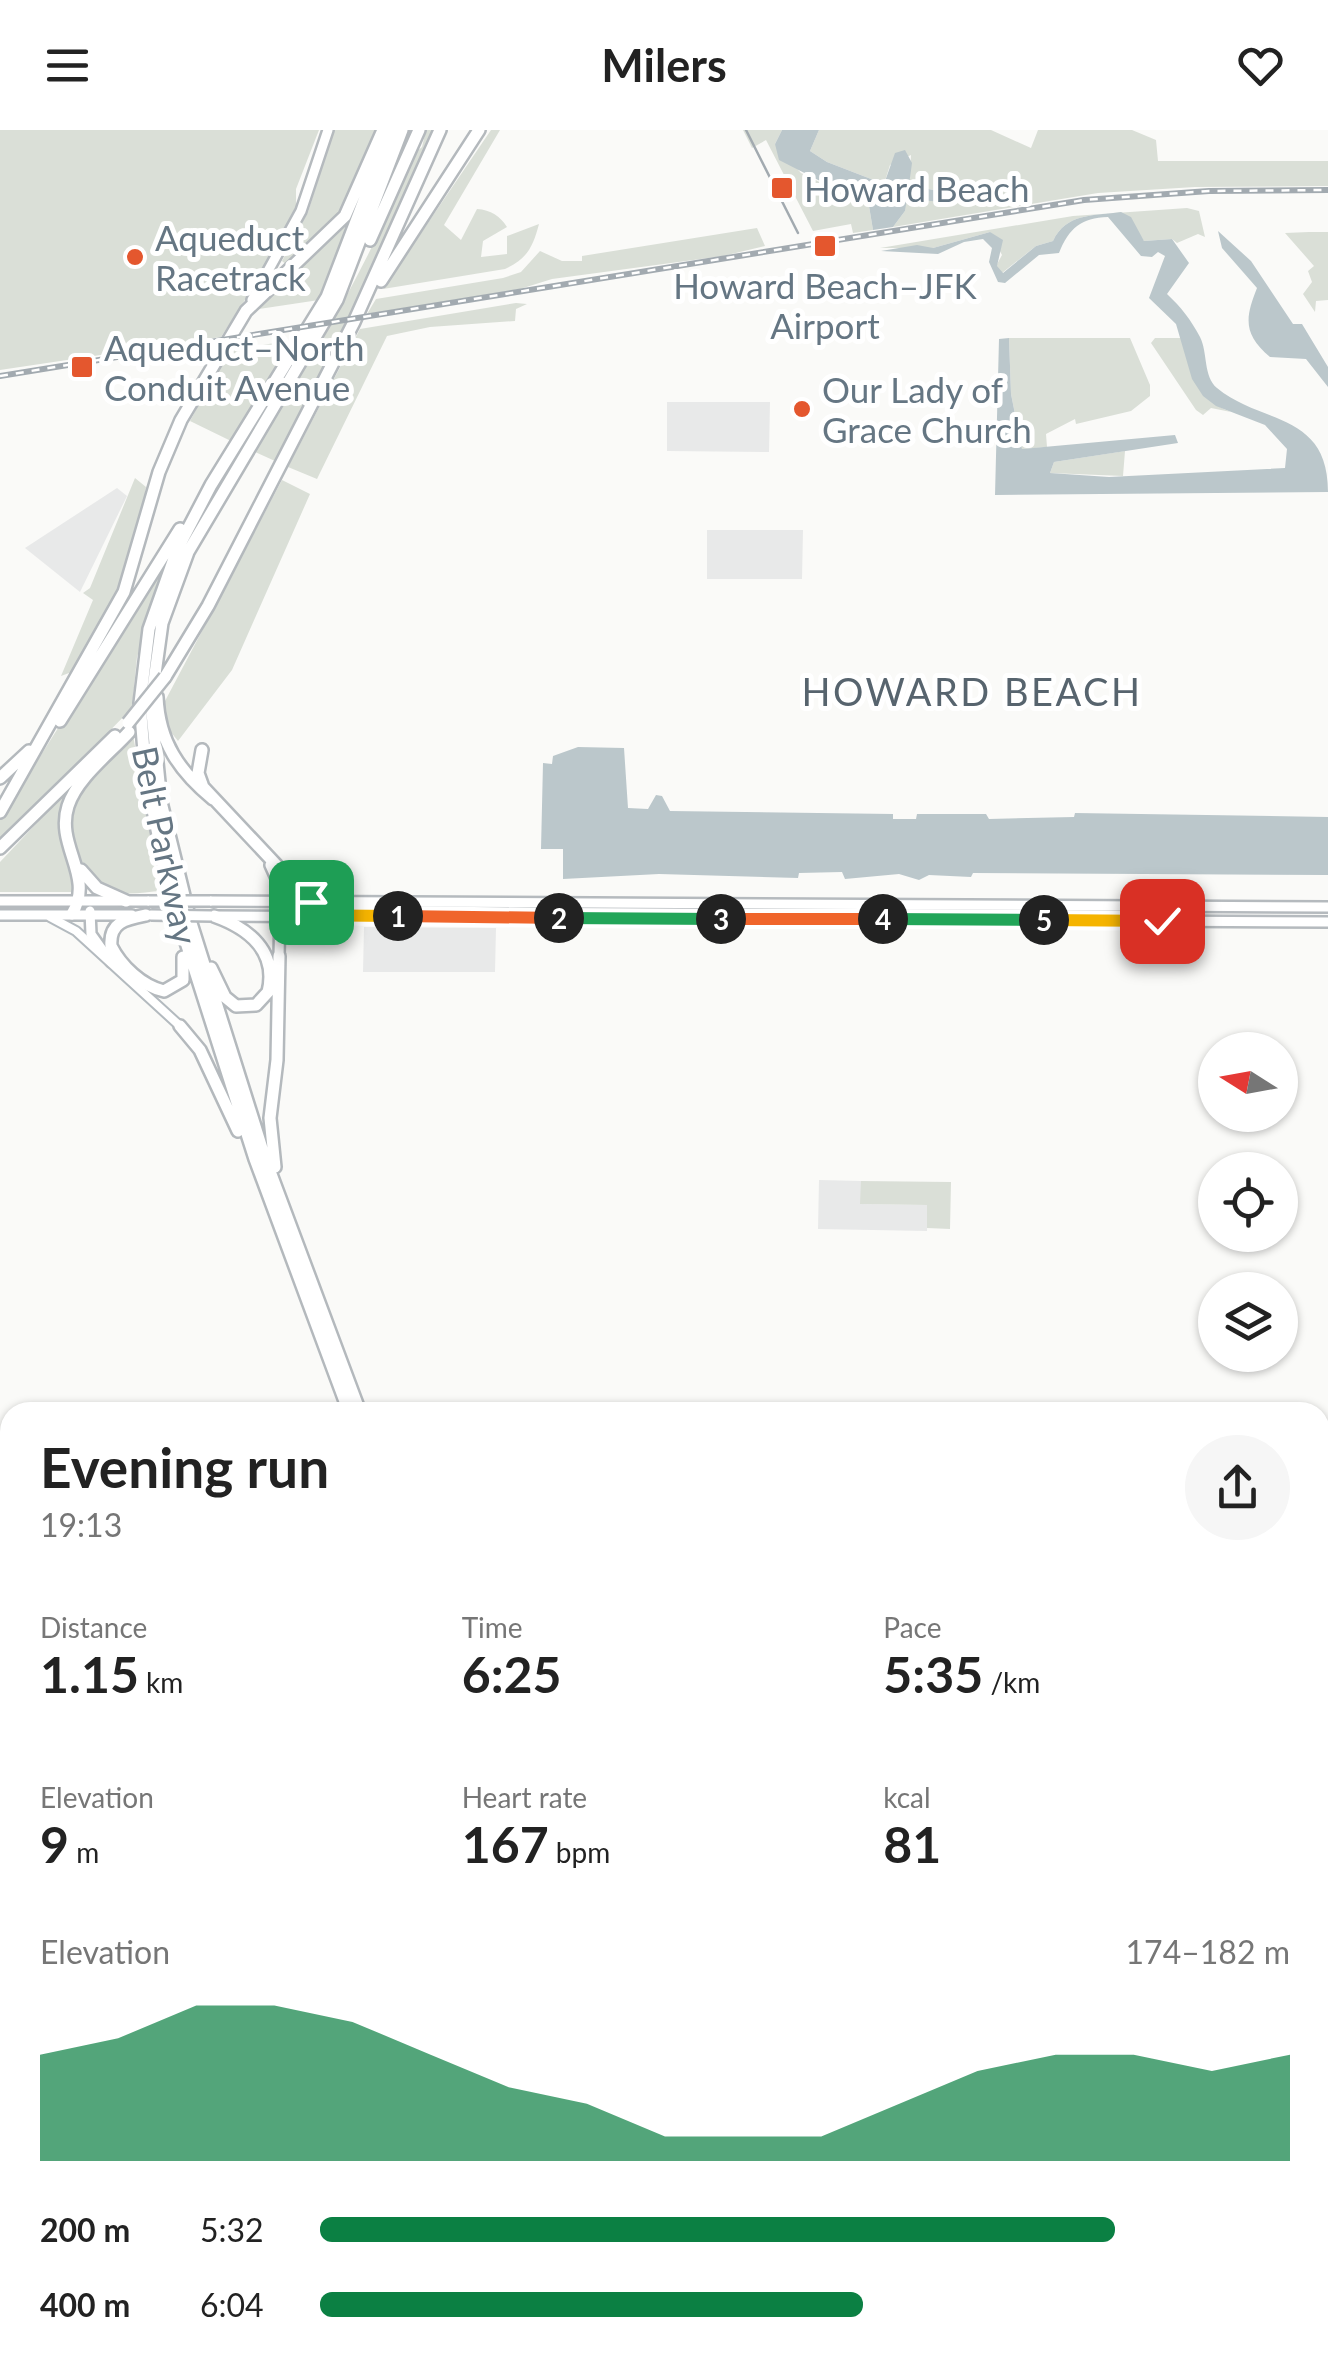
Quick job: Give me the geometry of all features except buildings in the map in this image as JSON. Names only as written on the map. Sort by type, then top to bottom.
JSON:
[{"type":"highway","points":[[8,800],[124,592],[159,472],[178,425],[246,311],[341,222],[383,130]]},
{"type":"highway","name":"Belt Parkway","points":[[345,1402],[272,1208],[169,889],[144,765],[141,681],[161,589],[212,485],[327,297],[391,130]]},
{"type":"highway","name":"Belt Parkway","points":[[356,1402],[290,1229],[182,894],[159,792],[150,702],[158,642],[184,561],[220,492],[308,352],[346,282],[402,130]]},
{"type":"highway","points":[[346,282],[377,227],[419,130]]},
{"type":"highway","points":[[72,914],[79,901],[81,880],[65,828],[70,802],[165,682],[183,651],[354,322],[440,130]]},
{"type":"highway","points":[[354,322],[482,130]]},
{"type":"highway","points":[[0,812],[212,485]]},
{"type":"highway","points":[[184,561],[165,634],[157,692],[162,730],[179,766],[311,902]]},
{"type":"highway","points":[[0,778],[25,757],[57,711]]},
{"type":"highway","points":[[0,848],[128,728]]},
{"type":"highway","points":[[179,766],[192,765],[202,750],[198,776],[212,799]]},
{"type":"highway","points":[[257,846],[277,876],[280,908]]},
{"type":"highway","points":[[74,858],[94,885],[126,901]]},
{"type":"highway","points":[[148,915],[118,924],[111,946],[145,983],[170,990],[183,980],[186,967],[169,889]]},
{"type":"highway","points":[[182,894],[222,993],[236,1006],[256,1005],[270,984],[264,950],[241,926],[213,916]]},
{"type":"highway","points":[[279,956],[278,1052],[270,1130],[290,1229]]},
{"type":"highway","points":[[180,1026],[204,1056],[272,1208]]},
{"type":"main road","points":[[246,311],[302,211],[328,130]]},
{"type":"main road","points":[[0,901],[210,902],[420,916],[1328,922]]},
{"type":"main road","points":[[96,901],[90,914],[90,934],[110,962]]},
{"type":"main road","points":[[0,915],[213,916],[311,902],[1328,907]]},
{"type":"main road","points":[[420,916],[426,911],[493,911],[505,903]]},
{"type":"main road","points":[[279,956],[280,908]]},
{"type":"street","points":[[43,914],[65,922],[180,1026]]},
{"type":"shaded area","name":"Aqueduct Racetrack","points":[[0,130],[319,130],[296,189],[296,207],[276,252],[221,337],[0,370]]},
{"type":"shaded area","points":[[334,130],[381,130],[337,223],[288,266],[282,261],[308,212]]},
{"type":"shaded area","points":[[426,130],[437,130],[400,215],[275,461],[251,450],[341,307],[414,154],[422,147]]},
{"type":"shaded area","points":[[491,130],[500,130],[444,225],[461,240],[477,209],[498,217],[507,227],[483,241],[481,257],[507,254],[507,236],[539,224],[528,251],[505,269],[383,289]]},
{"type":"shaded area","points":[[743,130],[782,130],[775,144],[801,173],[869,206],[873,230],[853,233],[851,224],[813,231],[766,140],[752,148]]},
{"type":"shaded area","points":[[782,130],[819,130],[810,151],[827,162],[884,184],[895,153],[905,150],[912,163],[909,185],[943,192],[943,202],[907,199],[905,211],[893,227],[873,230],[869,206],[779,160],[775,144]]},
{"type":"shaded area","points":[[819,130],[991,130],[1031,148],[1038,130],[1132,130],[1156,140],[1158,161],[1328,161],[1328,186],[1195,187],[1098,193],[893,227],[905,211],[906,199],[942,201],[943,192],[909,185],[911,155],[890,165],[884,184],[827,162],[810,151]]},
{"type":"shaded area","points":[[365,189],[319,300],[253,310],[327,242]]},
{"type":"shaded area","points":[[1187,208],[1199,211],[1205,237],[1198,234],[1177,243],[1172,239],[1144,241],[1121,213]]},
{"type":"shaded area","points":[[1121,212],[1131,217],[1144,241],[1172,239],[1189,263],[1167,294],[1200,337],[1213,383],[1235,400],[1305,434],[1317,447],[1325,466],[1328,492],[995,495],[999,339],[1009,338],[1011,394],[1022,449],[1175,435],[1178,443],[1054,462],[1050,473],[1109,477],[1285,468],[1287,449],[1265,425],[1216,406],[1203,396],[1192,379],[1176,324],[1149,298],[1165,256],[1158,252],[1152,257],[1141,256],[1108,217],[1077,226],[1059,253],[1039,255],[1005,283],[998,282],[989,262],[992,248],[983,239],[964,242],[938,254],[881,251],[917,245],[933,248],[990,232],[1003,240],[997,266],[1003,273],[1036,246],[1053,241],[1065,225]]},
{"type":"shaded area","points":[[1107,214],[1065,225],[1053,241],[1036,246],[1002,273],[996,266],[1002,255],[990,232],[933,248],[880,248],[1073,216]]},
{"type":"shaded area","points":[[757,228],[765,246],[723,256],[552,279],[520,289],[367,314],[376,299],[521,272],[540,251],[562,261],[582,261],[582,256]]},
{"type":"shaded area","points":[[1218,231],[1251,261],[1293,324],[1302,324],[1328,367],[1328,387],[1306,359],[1270,357],[1255,341],[1249,317],[1257,288],[1222,248]]},
{"type":"shaded area","points":[[1328,232],[1328,300],[1316,301],[1315,312],[1303,294],[1312,282],[1308,271],[1314,266],[1285,233]]},
{"type":"shaded area","points":[[527,304],[516,309],[515,321],[430,327],[387,336],[317,479],[288,467],[360,329]]},
{"type":"shaded area","points":[[1009,338],[1130,338],[1150,385],[1150,396],[1131,411],[1076,424],[1075,419],[1046,434],[1047,447],[1022,449],[1011,394]]},
{"type":"shaded area","points":[[1155,338],[1182,338],[1202,391],[1231,412],[1211,408],[1203,415],[1196,410],[1151,343]]},
{"type":"shaded area","points":[[298,339],[231,441],[190,421],[228,351]]},
{"type":"shaded area","points":[[667,402],[770,402],[769,452],[667,451]]},
{"type":"shaded area","points":[[1125,451],[1123,476],[1050,473],[1054,462]]},
{"type":"shaded area","points":[[135,478],[146,487],[144,502],[119,594],[77,670],[61,676],[93,600],[83,593],[90,588]]},
{"type":"shaded area","points":[[282,480],[310,494],[232,670],[178,741],[166,726],[165,701]]},
{"type":"shaded area","points":[[117,488],[127,496],[80,592],[25,548]]},
{"type":"shaded area","points":[[707,530],[803,530],[802,579],[707,579]]},
{"type":"shaded area","points":[[159,568],[163,569],[137,657],[132,708],[0,843],[0,820]]},
{"type":"shaded area","points":[[133,735],[161,891],[126,893],[106,889],[79,861],[71,837],[71,811],[80,791]]},
{"type":"shaded area","points":[[578,747],[624,748],[628,808],[648,809],[656,795],[662,796],[670,811],[893,814],[893,819],[916,819],[917,814],[986,814],[989,819],[1074,817],[1075,813],[1328,817],[1328,875],[973,873],[971,877],[929,875],[919,880],[899,874],[845,879],[842,872],[799,873],[798,878],[659,874],[563,879],[563,849],[541,849],[543,763],[552,764],[553,756]]},
{"type":"shaded area","points":[[69,789],[61,829],[75,892],[0,892],[0,862]]},
{"type":"shaded area","points":[[364,927],[496,928],[495,972],[363,972]]},
{"type":"shaded area","points":[[819,1180],[861,1181],[861,1204],[928,1205],[927,1231],[818,1229]]},
{"type":"shaded area","points":[[861,1181],[951,1182],[950,1229],[927,1228],[927,1205],[860,1204]]},
{"type":"tram line","points":[[746,130],[798,233]]},
{"type":"railway","points":[[0,376],[1084,200],[1209,191],[1328,190]]},
{"type":"place","name":"Howard Beach","points":[[782,188]]},
{"type":"place","name":"Howard Beach–JFK Airport","points":[[825,246]]},
{"type":"place","name":"Aqueduct Racetrack","points":[[135,257]]},
{"type":"place","name":"Aqueduct–North Conduit Avenue","points":[[82,367]]},
{"type":"place","name":"Our Lady of Grace Church","points":[[802,409]]},
{"type":"district","name":"HOWARD BEACH","points":[[972,691]]},
{"type":"route","points":[[311,902],[281,902],[280,915],[1162,921]]}]
